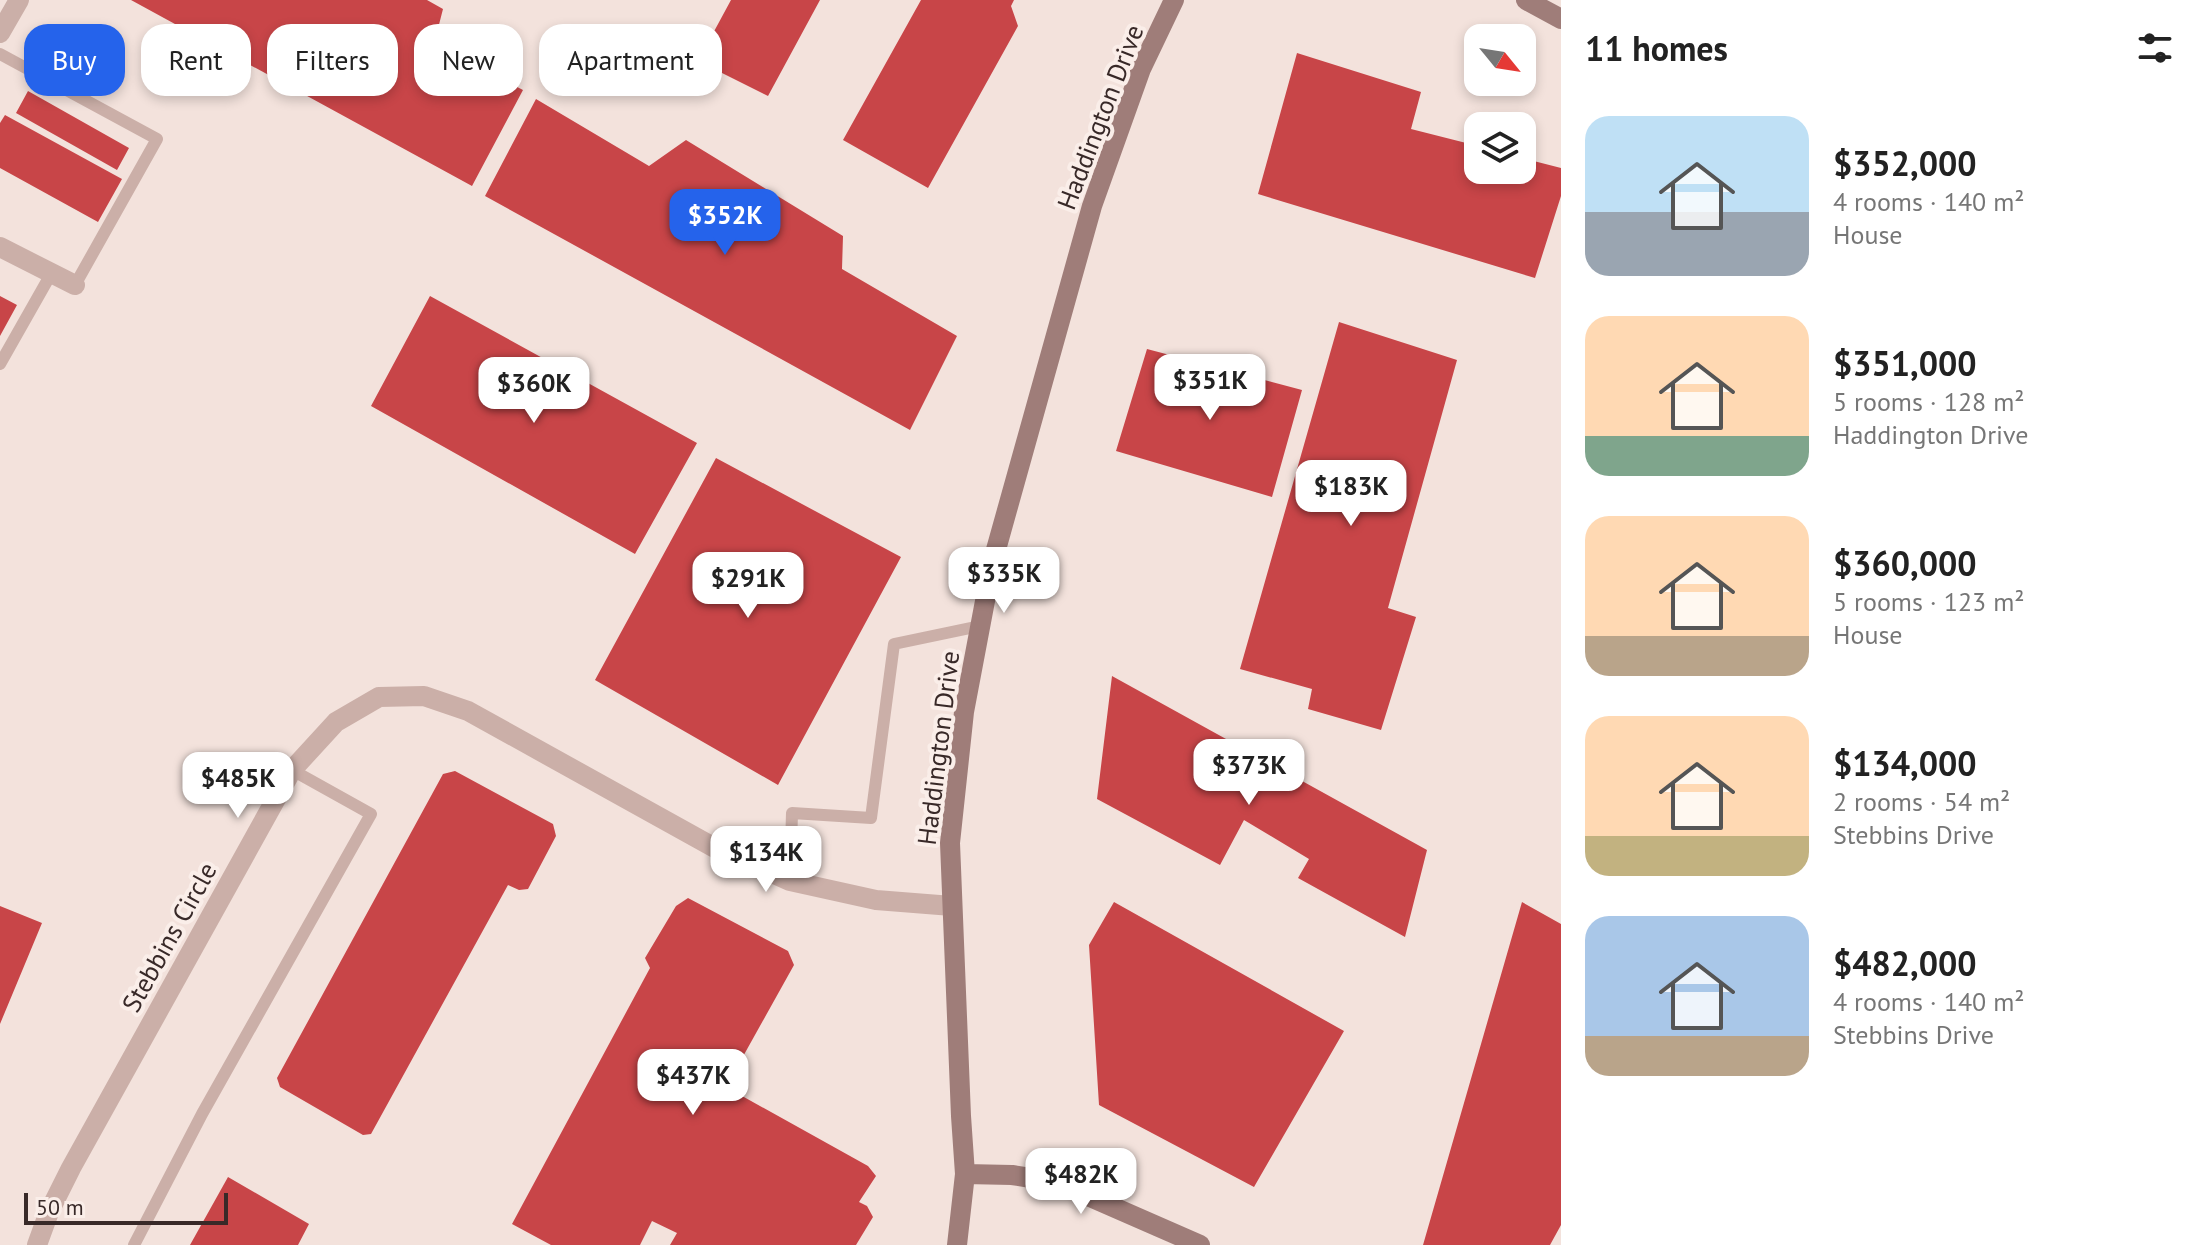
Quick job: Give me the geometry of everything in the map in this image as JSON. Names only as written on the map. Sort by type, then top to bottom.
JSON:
[{"type":"street","points":[[0,33],[19,0]]},
{"type":"street","name":"Haddington Drive","points":[[957,1245],[965,1174],[950,843],[964,712],[992,564],[1092,206],[1141,69],[1174,0]]},
{"type":"street","points":[[1526,0],[1561,19]]},
{"type":"street","points":[[0,247],[75,285]]},
{"type":"street","name":"Stebbins Circle","points":[[37,1245],[71,1168],[292,770],[336,722],[379,697],[424,696],[468,711],[715,848],[790,881],[876,900],[952,906]]},
{"type":"street","points":[[965,1174],[1012,1175],[1056,1182],[1200,1245]]},
{"type":"lane","points":[[0,54],[157,139],[75,285]]},
{"type":"lane","points":[[0,364],[51,274]]},
{"type":"lane","points":[[790,881],[792,813],[871,818],[894,644],[980,626]]},
{"type":"lane","points":[[134,1245],[202,1114],[371,814],[292,770]]},
{"type":"building","points":[[131,0],[427,0],[443,9],[439,24],[414,24],[414,96],[520,96],[472,186],[307,96],[398,96],[398,24],[267,24],[267,74],[251,65],[251,24],[175,24]]},
{"type":"building","points":[[731,0],[820,0],[768,96],[722,73],[722,24],[718,24]]},
{"type":"building","points":[[921,0],[1014,0],[1011,6],[1018,26],[928,188],[843,140]]},
{"type":"building","points":[[1297,53],[1421,92],[1411,129],[1464,142],[1464,184],[1536,184],[1536,162],[1561,168],[1561,196],[1535,278],[1258,194]]},
{"type":"building","points":[[25,96],[37,96],[129,148],[117,170],[16,113]]},
{"type":"building","points":[[536,99],[649,166],[686,140],[843,236],[842,269],[957,336],[910,430],[485,196]]},
{"type":"building","points":[[5,115],[122,179],[98,222],[0,168],[0,123]]},
{"type":"building","points":[[0,296],[17,305],[0,336]]},
{"type":"building","points":[[430,296],[697,443],[635,554],[371,406]]},
{"type":"building","points":[[1339,322],[1457,360],[1388,608],[1416,617],[1381,730],[1308,709],[1312,689],[1240,669]]},
{"type":"building","points":[[1147,349],[1302,390],[1272,497],[1116,451]]},
{"type":"building","points":[[716,458],[901,557],[778,785],[595,680]]},
{"type":"building","points":[[1112,676],[1427,850],[1405,937],[1298,878],[1309,859],[1244,820],[1220,865],[1097,799]]},
{"type":"building","points":[[455,771],[553,824],[556,836],[528,889],[519,890],[508,885],[371,1134],[363,1135],[280,1087],[277,1078],[443,774]]},
{"type":"building","points":[[688,898],[788,951],[794,965],[726,1087],[868,1166],[876,1176],[859,1202],[867,1206],[873,1217],[856,1245],[670,1245],[677,1233],[652,1221],[640,1245],[551,1245],[512,1224],[650,968],[645,958],[676,906]]},
{"type":"building","points":[[1114,902],[1344,1031],[1254,1187],[1099,1105],[1089,945]]},
{"type":"building","points":[[1522,902],[1561,924],[1561,1225],[1550,1245],[1423,1245]]},
{"type":"building","points":[[0,906],[42,923],[0,1024]]},
{"type":"building","points":[[228,1177],[309,1224],[298,1245],[190,1245]]}]
